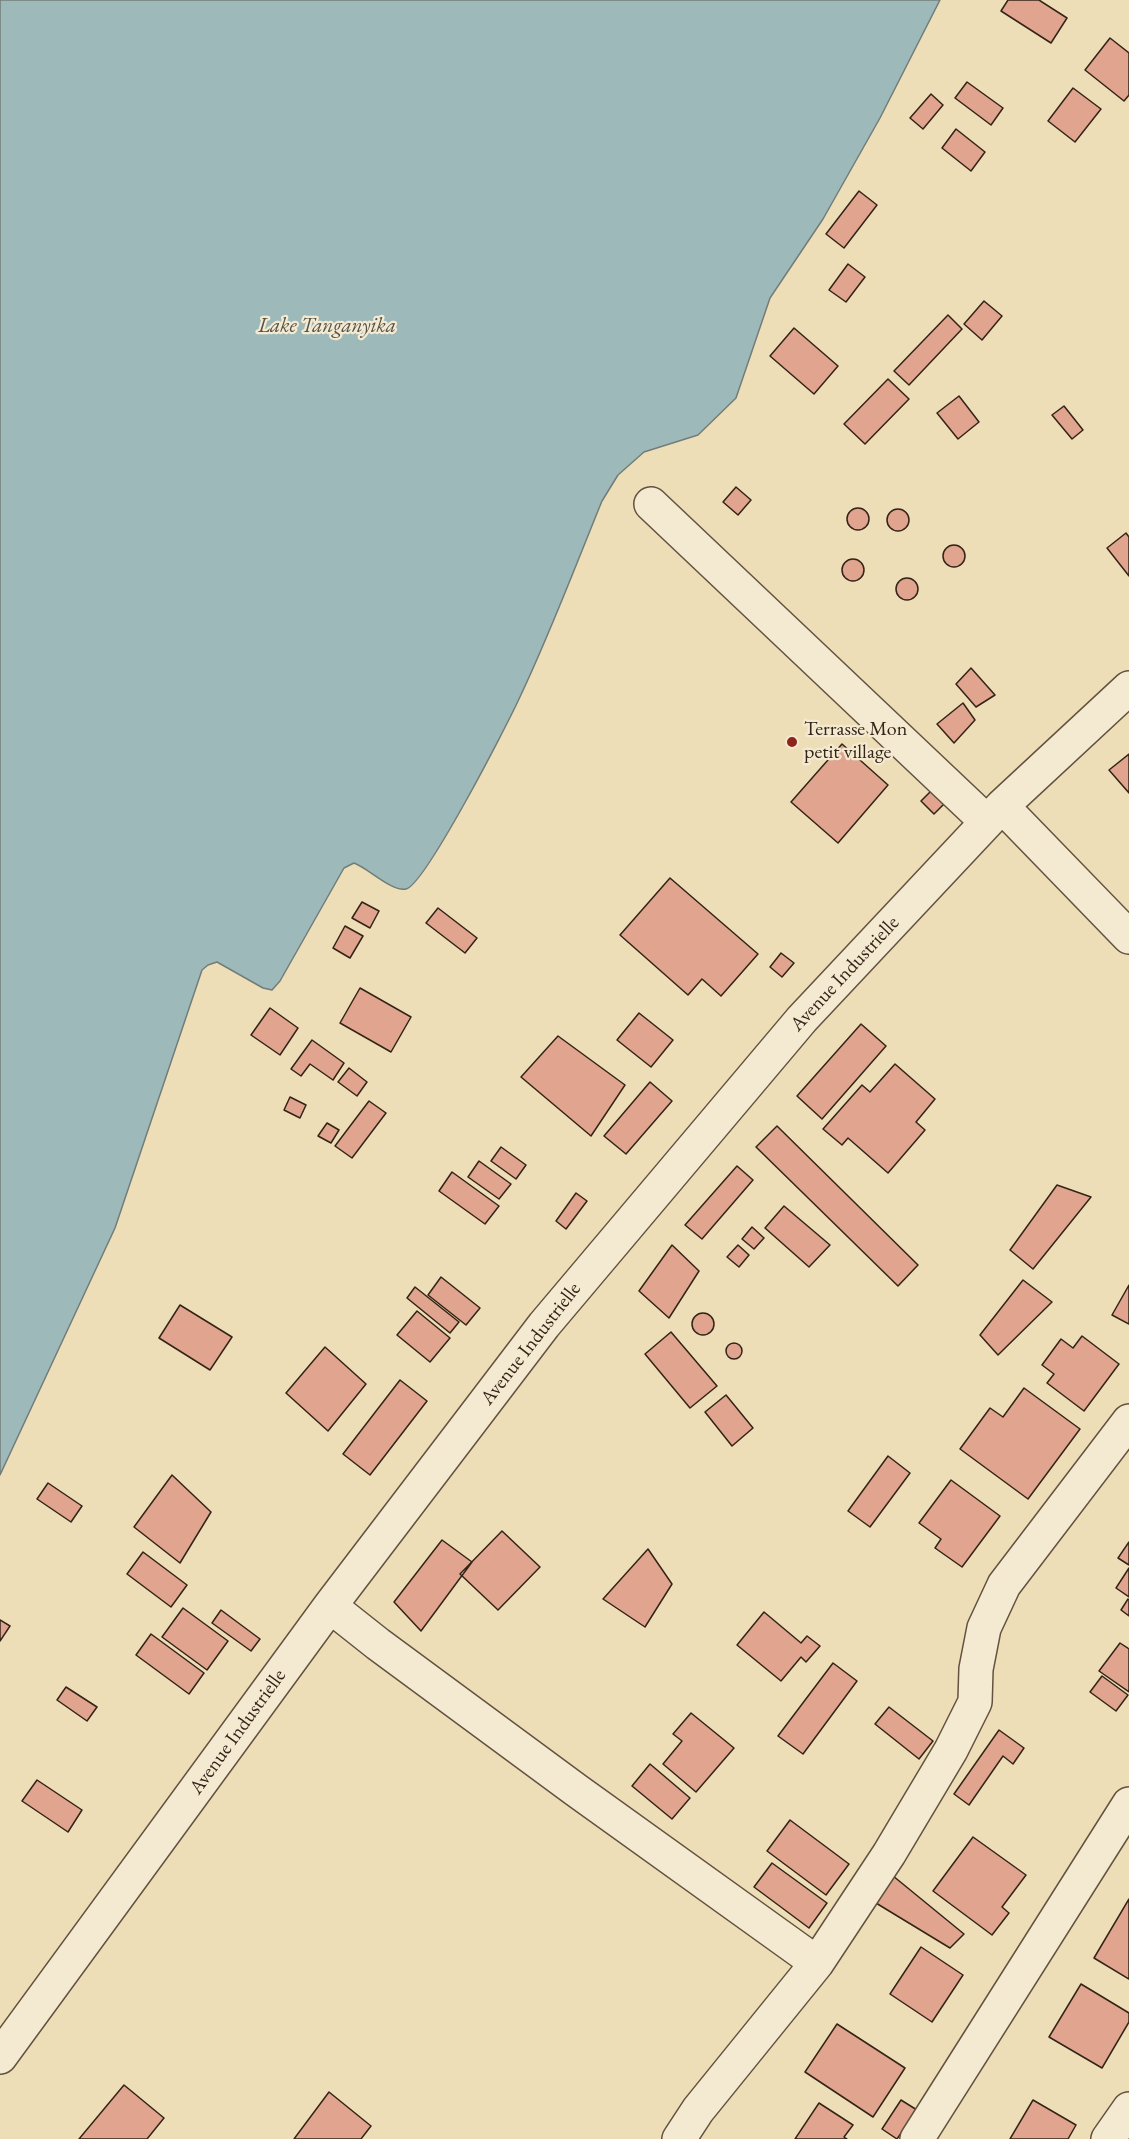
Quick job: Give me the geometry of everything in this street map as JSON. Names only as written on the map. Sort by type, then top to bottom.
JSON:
[{"type":"street","points":[[651,504],[1129,937]]},
{"type":"street","name":"Avenue Industrielle","points":[[0,2057],[330,1606],[552,1316],[802,1019],[994,814],[1129,688]]},
{"type":"street","points":[[679,2139],[698,2110],[817,1962],[889,1854],[956,1741],[975,1702],[976,1669],[984,1628],[1004,1585],[1129,1421]]},
{"type":"street","points":[[330,1606],[538,1762],[817,1962]]},
{"type":"street","points":[[917,2139],[1129,1803]]},
{"type":"street","points":[[1108,2139],[1129,2109]]},
{"type":"water","name":"Lake Tanganyika","points":[[0,0],[940,0],[880,118],[823,219],[770,298],[736,398],[698,435],[644,452],[618,475],[602,501],[552,625],[511,714],[447,834],[416,881],[406,889],[400,889],[354,863],[344,868],[280,981],[272,990],[263,988],[217,962],[202,970],[115,1228],[0,1475]]},
{"type":"building","points":[[1008,0],[1039,0],[1067,18],[1051,43],[1001,11]]},
{"type":"building","points":[[1110,38],[1129,53],[1129,95],[1124,101],[1085,70]]},
{"type":"building","points":[[967,82],[1003,108],[991,125],[955,98]]},
{"type":"building","points":[[1073,88],[1101,109],[1075,142],[1048,121]]},
{"type":"building","points":[[931,94],[943,105],[923,129],[910,118]]},
{"type":"building","points":[[956,129],[985,152],[971,171],[942,148]]},
{"type":"building","points":[[859,191],[877,205],[844,248],[826,234]]},
{"type":"building","points":[[848,264],[865,277],[846,302],[829,290]]},
{"type":"building","points":[[984,301],[1002,316],[982,340],[964,324]]},
{"type":"building","points":[[948,315],[962,329],[909,385],[894,371]]},
{"type":"building","points":[[794,328],[838,366],[814,394],[770,356]]},
{"type":"building","points":[[888,379],[909,399],[865,444],[844,424]]},
{"type":"building","points":[[959,396],[979,422],[958,439],[937,413]]},
{"type":"building","points":[[1064,406],[1083,430],[1072,439],[1052,415]]},
{"type":"building","points":[[736,487],[751,500],[738,515],[723,502]]},
{"type":"building","points":[[858,508],[866,511],[869,519],[866,527],[858,530],[850,527],[847,519],[850,511]]},
{"type":"building","points":[[898,509],[906,512],[909,520],[906,528],[898,531],[890,528],[887,520],[890,512]]},
{"type":"building","points":[[1126,533],[1129,537],[1129,576],[1107,548]]},
{"type":"building","points":[[954,545],[962,548],[965,556],[962,564],[954,567],[946,564],[943,556],[946,548]]},
{"type":"building","points":[[853,559],[861,562],[864,570],[861,578],[853,581],[845,578],[842,570],[845,562]]},
{"type":"building","points":[[907,578],[915,581],[918,589],[915,597],[907,600],[899,597],[896,589],[899,581]]},
{"type":"building","points":[[971,668],[995,695],[976,707],[956,684]]},
{"type":"building","points":[[963,703],[975,720],[954,743],[937,724]]},
{"type":"building","points":[[842,744],[888,785],[838,843],[791,802]]},
{"type":"building","points":[[1129,754],[1129,793],[1109,770]]},
{"type":"building","points":[[932,790],[945,803],[934,814],[921,801]]},
{"type":"building","points":[[670,878],[758,954],[721,996],[702,979],[688,995],[620,935]]},
{"type":"building","points":[[362,902],[379,911],[370,928],[352,918]]},
{"type":"building","points":[[438,908],[477,938],[465,953],[426,923]]},
{"type":"building","points":[[345,926],[363,936],[350,958],[333,948]]},
{"type":"building","points":[[781,953],[794,963],[782,977],[770,967]]},
{"type":"building","points":[[360,988],[411,1017],[391,1052],[340,1023]]},
{"type":"building","points":[[270,1008],[298,1028],[280,1055],[251,1035]]},
{"type":"building","points":[[639,1013],[673,1040],[651,1067],[617,1040]]},
{"type":"building","points":[[861,1024],[886,1046],[822,1119],[797,1096]]},
{"type":"building","points":[[558,1036],[625,1085],[591,1136],[521,1077]]},
{"type":"building","points":[[312,1040],[344,1063],[333,1080],[310,1064],[301,1076],[291,1069]]},
{"type":"building","points":[[895,1064],[935,1099],[916,1122],[925,1130],[888,1173],[848,1138],[842,1145],[823,1129],[862,1085],[870,1092]]},
{"type":"building","points":[[349,1068],[367,1082],[357,1096],[338,1082]]},
{"type":"building","points":[[650,1082],[672,1101],[626,1154],[604,1136]]},
{"type":"building","points":[[290,1097],[306,1105],[300,1118],[284,1110]]},
{"type":"building","points":[[369,1101],[386,1113],[352,1158],[335,1146]]},
{"type":"building","points":[[327,1123],[339,1130],[331,1143],[318,1136]]},
{"type":"building","points":[[777,1126],[918,1265],[898,1286],[756,1147]]},
{"type":"building","points":[[501,1147],[526,1165],[516,1179],[491,1161]]},
{"type":"building","points":[[479,1161],[511,1184],[499,1199],[468,1177]]},
{"type":"building","points":[[737,1166],[753,1180],[702,1239],[685,1225]]},
{"type":"building","points":[[452,1172],[499,1206],[485,1224],[439,1191]]},
{"type":"building","points":[[1057,1185],[1091,1197],[1033,1269],[1010,1250]]},
{"type":"building","points":[[576,1193],[587,1201],[566,1229],[556,1221]]},
{"type":"building","points":[[784,1206],[830,1245],[809,1267],[765,1228]]},
{"type":"building","points":[[752,1227],[764,1238],[754,1249],[742,1239]]},
{"type":"building","points":[[672,1245],[699,1271],[669,1318],[639,1291]]},
{"type":"building","points":[[738,1245],[749,1255],[739,1267],[727,1257]]},
{"type":"building","points":[[441,1277],[480,1308],[466,1325],[428,1295]]},
{"type":"building","points":[[1023,1280],[1052,1302],[998,1355],[980,1335]]},
{"type":"building","points":[[1129,1285],[1129,1324],[1112,1315]]},
{"type":"building","points":[[415,1287],[459,1322],[450,1333],[407,1298]]},
{"type":"building","points":[[180,1305],[232,1337],[210,1370],[159,1338]]},
{"type":"building","points":[[417,1311],[450,1338],[430,1362],[397,1335]]},
{"type":"building","points":[[703,1313],[711,1316],[714,1324],[711,1332],[703,1335],[695,1332],[692,1324],[695,1316]]},
{"type":"building","points":[[671,1332],[717,1386],[690,1408],[645,1354]]},
{"type":"building","points":[[1082,1336],[1119,1364],[1084,1411],[1047,1383],[1054,1374],[1042,1365],[1061,1339],[1073,1348]]},
{"type":"building","points":[[734,1343],[740,1345],[742,1351],[740,1357],[734,1359],[728,1357],[726,1351],[728,1345]]},
{"type":"building","points":[[325,1347],[366,1384],[328,1431],[286,1393]]},
{"type":"building","points":[[400,1380],[427,1401],[370,1475],[343,1454]]},
{"type":"building","points":[[1024,1388],[1080,1429],[1028,1499],[960,1449],[990,1408],[1003,1417]]},
{"type":"building","points":[[726,1395],[753,1428],[732,1446],[705,1412]]},
{"type":"building","points":[[888,1456],[910,1473],[870,1527],[848,1511]]},
{"type":"building","points":[[172,1475],[211,1512],[180,1563],[134,1527]]},
{"type":"building","points":[[951,1480],[1000,1516],[962,1567],[935,1548],[941,1539],[919,1523]]},
{"type":"building","points":[[48,1483],[82,1506],[71,1522],[37,1499]]},
{"type":"building","points":[[502,1531],[540,1567],[498,1610],[460,1574]]},
{"type":"building","points":[[442,1540],[472,1562],[421,1631],[394,1602]]},
{"type":"building","points":[[1129,1542],[1129,1565],[1118,1558]]},
{"type":"building","points":[[648,1549],[672,1584],[645,1627],[603,1599]]},
{"type":"building","points":[[143,1552],[187,1585],[171,1607],[127,1574]]},
{"type":"building","points":[[1129,1568],[1129,1597],[1116,1588]]},
{"type":"building","points":[[1129,1600],[1129,1616],[1121,1610]]},
{"type":"building","points":[[183,1608],[228,1641],[207,1670],[162,1637]]},
{"type":"building","points":[[221,1610],[260,1639],[251,1651],[212,1623]]},
{"type":"building","points":[[764,1612],[801,1643],[807,1636],[820,1646],[806,1662],[801,1657],[781,1681],[737,1645]]},
{"type":"building","points":[[0,1620],[10,1626],[0,1641]]},
{"type":"building","points":[[151,1634],[204,1673],[189,1694],[136,1655]]},
{"type":"building","points":[[1120,1643],[1129,1649],[1129,1692],[1099,1671]]},
{"type":"building","points":[[833,1663],[857,1681],[803,1754],[778,1736]]},
{"type":"building","points":[[1102,1676],[1128,1695],[1116,1711],[1090,1692]]},
{"type":"building","points":[[66,1687],[97,1707],[87,1721],[57,1700]]},
{"type":"building","points":[[889,1707],[933,1741],[919,1759],[875,1724]]},
{"type":"building","points":[[691,1713],[734,1748],[696,1792],[663,1764],[682,1741],[673,1734]]},
{"type":"building","points":[[999,1730],[1024,1748],[1013,1764],[1003,1756],[969,1805],[954,1794]]},
{"type":"building","points":[[650,1764],[690,1798],[672,1819],[632,1786]]},
{"type":"building","points":[[37,1780],[82,1810],[68,1832],[22,1801]]},
{"type":"building","points":[[790,1820],[849,1864],[826,1895],[767,1851]]},
{"type":"building","points":[[973,1837],[1026,1875],[1002,1907],[1009,1913],[992,1935],[933,1891]]},
{"type":"building","points":[[772,1863],[827,1903],[809,1928],[754,1887]]},
{"type":"building","points":[[887,1871],[964,1934],[950,1948],[871,1900]]},
{"type":"building","points":[[1129,1899],[1129,1979],[1094,1958]]},
{"type":"building","points":[[921,1947],[963,1975],[932,2022],[890,1994]]},
{"type":"building","points":[[1081,1984],[1129,2013],[1129,2022],[1102,2068],[1049,2037]]},
{"type":"building","points":[[837,2024],[905,2068],[873,2117],[805,2072]]},
{"type":"building","points":[[124,2085],[164,2118],[147,2139],[79,2139]]},
{"type":"building","points":[[329,2092],[371,2126],[361,2139],[294,2139]]},
{"type":"building","points":[[901,2100],[917,2110],[897,2139],[882,2129]]},
{"type":"building","points":[[1033,2100],[1076,2125],[1068,2139],[1010,2139]]},
{"type":"building","points":[[819,2103],[853,2125],[844,2137],[847,2139],[795,2139]]},
{"type":"place","name":"Terrasse Mon petit village","points":[[792,742]]}]
